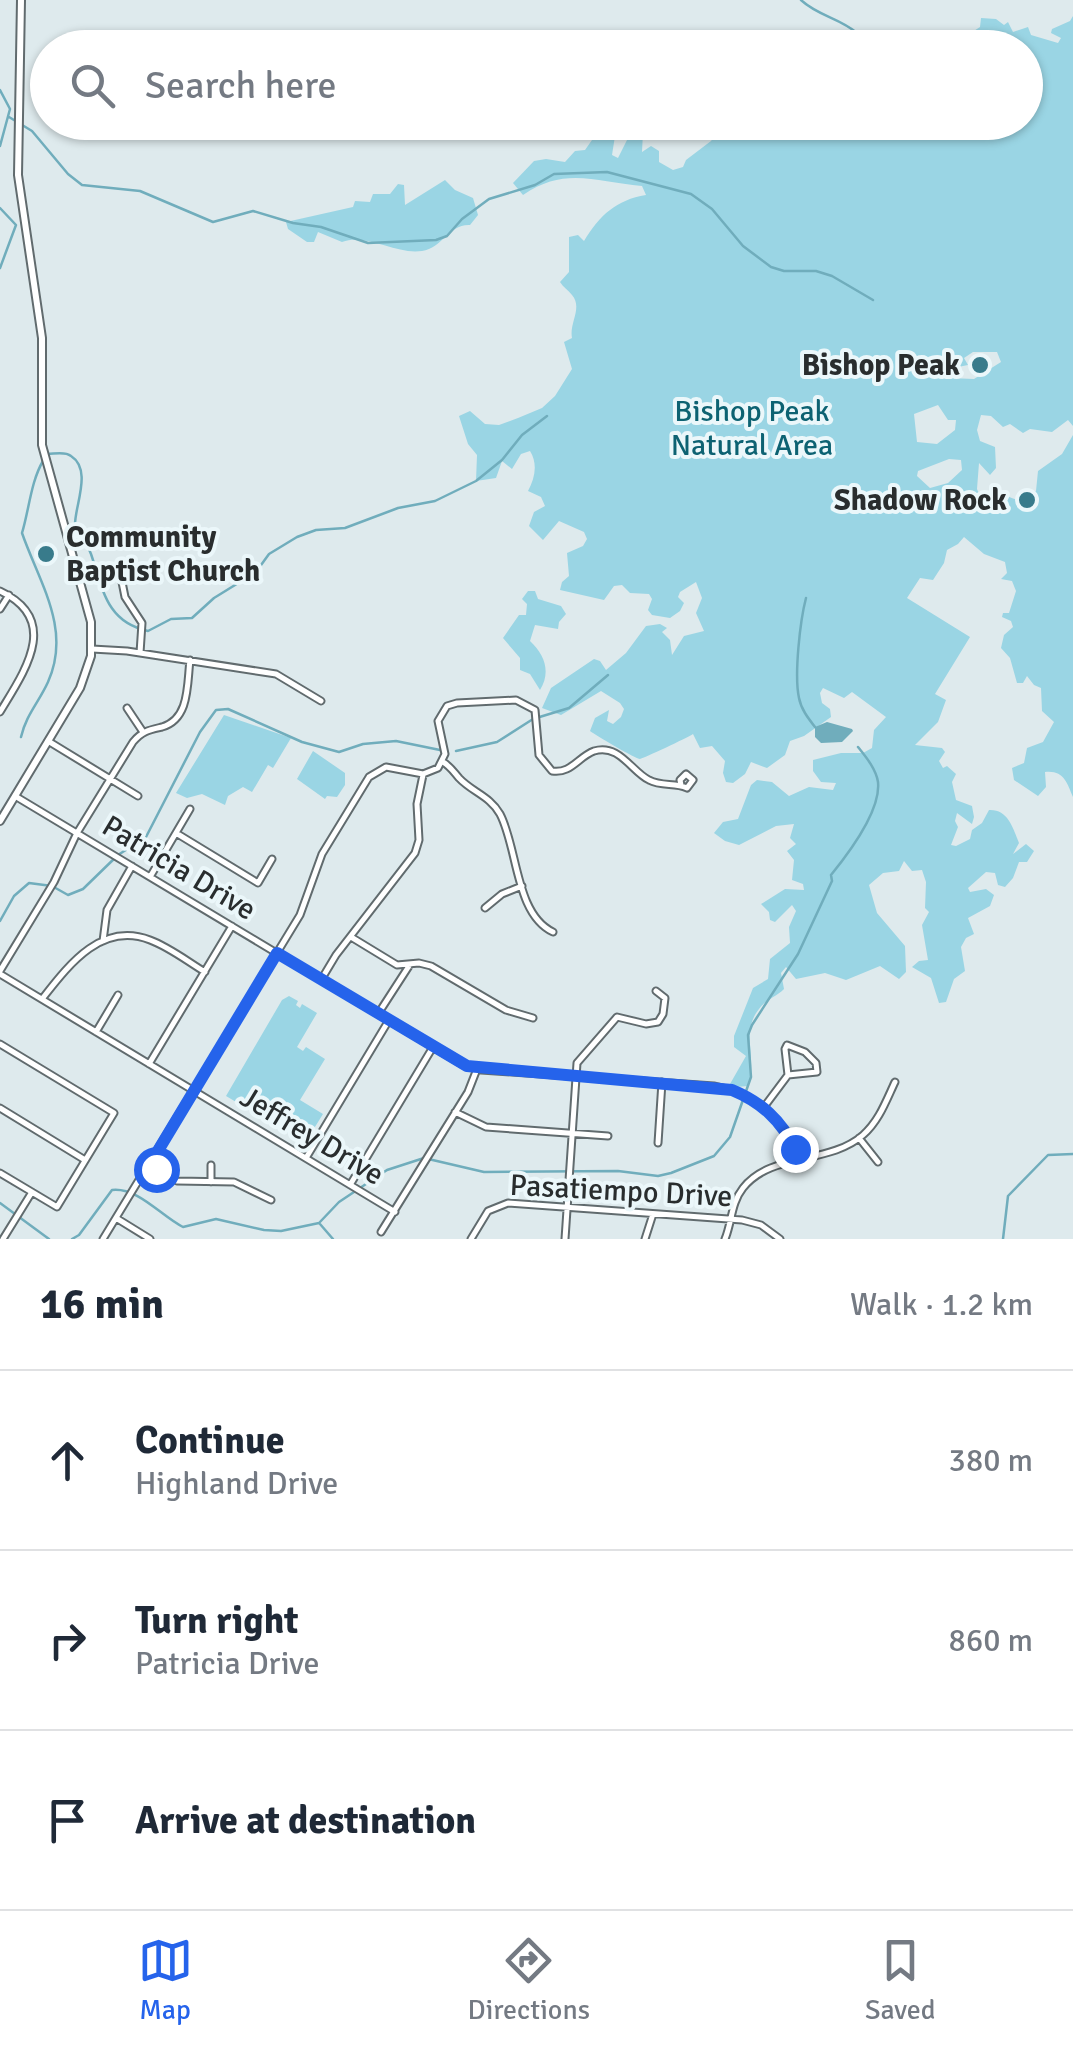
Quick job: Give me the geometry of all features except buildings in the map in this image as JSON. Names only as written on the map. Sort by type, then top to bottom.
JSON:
[{"type":"street","points":[[1,818],[84,680],[92,649],[90,611],[42,445],[42,338],[18,174],[21,0]]},
{"type":"street","points":[[120,572],[126,597],[142,624],[140,653]]},
{"type":"street","points":[[0,590],[26,612],[34,644],[30,660],[0,712]]},
{"type":"street","points":[[0,609],[8,595]]},
{"type":"street","points":[[92,649],[280,675],[321,701]]},
{"type":"street","points":[[0,973],[54,882],[77,833],[133,742],[144,732],[169,724],[182,712],[190,660]]},
{"type":"street","points":[[103,1239],[277,953],[303,907],[322,854],[372,772],[386,766],[424,774],[435,771],[443,762],[438,721],[445,708],[458,703],[516,700],[535,710],[539,755],[552,771],[566,770],[594,752],[607,751],[634,765],[644,778],[664,786],[681,785]]},
{"type":"street","points":[[127,708],[144,732]]},
{"type":"street","points":[[48,741],[138,796]]},
{"type":"street","points":[[443,762],[496,807],[516,856],[533,916],[552,932]]},
{"type":"street","points":[[321,980],[417,849],[417,804],[424,774]]},
{"type":"street","name":"Patricia Drive","points":[[15,796],[476,1069],[720,1087],[764,1107]]},
{"type":"street","points":[[150,877],[190,809]]},
{"type":"street","points":[[176,833],[258,882],[272,859]]},
{"type":"street","points":[[103,941],[107,910],[132,866]]},
{"type":"street","points":[[485,908],[502,894],[522,886]]},
{"type":"street","points":[[149,1064],[232,926]]},
{"type":"street","points":[[350,937],[394,963],[431,966],[506,1010],[534,1018]]},
{"type":"street","points":[[42,999],[80,953],[103,941],[145,938],[204,972]]},
{"type":"street","points":[[378,1014],[412,964]]},
{"type":"street","name":"Jeffrey Drive","points":[[0,973],[395,1212]]},
{"type":"street","points":[[565,1239],[577,1063],[614,1019],[621,1016],[646,1024],[660,1020],[665,998],[656,991]]},
{"type":"street","points":[[96,1032],[118,995]]},
{"type":"street","points":[[306,1158],[388,1020]]},
{"type":"street","points":[[0,1044],[114,1113],[57,1207],[0,1173]]},
{"type":"street","points":[[788,1075],[814,1074],[816,1063],[805,1052],[787,1045],[784,1049],[788,1075],[764,1107],[789,1137],[799,1162]]},
{"type":"street","points":[[350,1185],[433,1047]]},
{"type":"street","points":[[381,1232],[455,1112],[476,1069]]},
{"type":"street","points":[[658,1142],[662,1082]]},
{"type":"street","points":[[725,1239],[738,1196],[751,1180],[769,1170],[842,1149],[859,1138],[876,1119],[895,1082]]},
{"type":"street","points":[[0,1108],[86,1160]]},
{"type":"street","points":[[455,1112],[486,1127],[608,1136]]},
{"type":"street","points":[[859,1138],[878,1162]]},
{"type":"street","points":[[150,1164],[178,1182],[240,1184],[271,1200]]},
{"type":"street","points":[[211,1165],[211,1182]]},
{"type":"street","points":[[4,1238],[32,1192]]},
{"type":"street","name":"Pasatiempo Drive","points":[[471,1239],[488,1211],[498,1205],[730,1219],[761,1225],[780,1239]]},
{"type":"street","points":[[644,1239],[653,1214]]},
{"type":"street","points":[[116,1218],[150,1239]]},
{"type":"green space","name":"Bishop Peak Natural Area","points":[[1073,16],[1073,426],[1068,420],[1052,432],[1030,429],[1023,433],[1010,424],[1003,427],[991,416],[981,415],[977,430],[980,441],[995,447],[996,468],[990,475],[979,463],[977,489],[980,496],[992,502],[1006,495],[1019,500],[1029,497],[1036,491],[1038,471],[1062,454],[1073,435],[1073,797],[1064,778],[1057,773],[1045,772],[1046,787],[1038,796],[1014,780],[1012,768],[1024,763],[1027,748],[1043,742],[1054,722],[1042,711],[1041,688],[1027,676],[1023,683],[1017,683],[1010,658],[1001,648],[1004,635],[1013,627],[1011,621],[1002,617],[1003,613],[1009,613],[1016,591],[1012,581],[1001,579],[1007,573],[1005,562],[984,554],[964,537],[947,550],[933,580],[920,578],[907,598],[970,637],[935,694],[946,700],[938,722],[915,745],[942,748],[945,752],[939,761],[943,768],[947,766],[956,774],[952,782],[956,800],[972,806],[972,824],[957,813],[958,827],[951,845],[970,839],[972,830],[982,823],[989,810],[1001,813],[1012,826],[1019,843],[1013,854],[1026,844],[1034,851],[1027,862],[1019,862],[1005,887],[998,885],[995,873],[986,872],[968,888],[970,892],[986,889],[994,895],[990,906],[968,918],[974,934],[961,947],[965,971],[954,979],[946,1002],[939,1003],[931,978],[912,967],[928,960],[922,925],[929,912],[925,908],[926,882],[922,870],[912,871],[904,861],[899,871],[883,873],[869,885],[877,913],[905,946],[906,972],[899,979],[880,966],[846,980],[825,973],[796,979],[786,967],[781,973],[784,989],[761,1006],[753,1018],[751,1076],[748,1086],[736,1087],[730,1084],[746,1056],[734,1047],[734,1036],[753,988],[768,979],[770,959],[790,943],[789,927],[796,911],[792,905],[775,922],[761,904],[785,889],[804,890],[803,884],[792,880],[794,860],[787,851],[796,844],[790,838],[794,824],[776,826],[739,845],[714,833],[723,822],[738,819],[751,785],[757,780],[772,782],[789,796],[809,787],[833,790],[836,783],[821,782],[813,771],[813,760],[841,753],[863,753],[872,748],[874,730],[886,717],[852,692],[844,698],[823,688],[822,703],[830,709],[831,717],[790,741],[785,755],[767,768],[751,762],[745,774],[733,783],[726,782],[725,761],[712,746],[700,748],[693,734],[640,759],[590,731],[595,718],[609,710],[607,721],[613,724],[624,709],[601,691],[561,715],[542,708],[551,688],[594,659],[606,670],[626,653],[646,626],[660,624],[667,628],[662,632],[670,640],[672,655],[684,636],[704,631],[696,613],[702,598],[696,582],[680,592],[678,597],[684,603],[670,618],[652,615],[648,610],[652,599],[649,594],[630,593],[622,585],[614,586],[604,600],[560,590],[569,576],[567,553],[583,546],[587,539],[584,532],[559,521],[543,540],[529,526],[534,512],[545,506],[541,497],[528,491],[535,471],[530,451],[521,454],[512,469],[502,461],[496,478],[476,481],[477,455],[468,444],[459,416],[470,411],[485,424],[499,425],[542,408],[555,396],[572,369],[564,342],[572,338],[576,305],[560,282],[569,272],[569,237],[578,235],[584,241],[610,210],[646,195],[642,186],[581,178],[553,181],[523,195],[513,183],[534,161],[565,162],[575,151],[585,150],[592,140],[614,140],[612,155],[618,158],[627,140],[643,140],[642,152],[651,146],[659,151],[659,162],[673,170],[683,167],[686,160],[712,140],[1043,140],[1043,39],[1058,43],[1061,38],[1051,33]],"holes":[[[973,352],[997,352],[1001,362],[974,379],[949,378],[945,372],[968,365],[964,358]],[[938,405],[948,420],[956,420],[955,430],[937,444],[917,442],[914,414]],[[949,459],[961,460],[962,470],[948,483],[930,488],[917,476],[918,471]]]},
{"type":"green space","points":[[981,18],[996,19],[1004,25],[1008,22],[1012,30],[975,30]]},
{"type":"green space","points":[[445,180],[455,190],[473,198],[478,215],[470,225],[456,228],[429,249],[402,250],[361,240],[342,242],[318,232],[314,242],[307,242],[288,229],[286,222],[353,207],[355,201],[370,202],[373,194],[390,194],[398,184],[404,185],[405,205]]},
{"type":"green space","points":[[528,591],[535,591],[538,599],[561,606],[566,614],[558,629],[535,625],[530,641],[543,658],[546,670],[540,690],[530,674],[520,670],[520,658],[503,638],[519,615],[526,615],[527,604],[522,599]]},
{"type":"green space","points":[[224,715],[291,738],[252,792],[243,787],[228,796],[225,805],[202,794],[187,798],[176,793]]},
{"type":"green space","points":[[313,751],[345,773],[345,785],[337,797],[325,799],[297,779]]},
{"type":"green space","points":[[289,996],[298,1001],[296,1005],[300,1008],[302,1004],[317,1013],[297,1047],[303,1051],[306,1047],[325,1059],[300,1100],[323,1114],[305,1143],[226,1096],[282,1000]]},
{"type":"shaded area","points":[[827,722],[853,731],[842,742],[821,743],[815,737],[815,727]]},
{"type":"waterway","points":[[801,0],[852,30]]},
{"type":"waterway","points":[[0,90],[10,109],[0,146]]},
{"type":"waterway","points":[[9,117],[30,130]]},
{"type":"waterway","points":[[40,140],[82,185],[140,191],[213,222],[253,211],[368,243],[436,240],[447,236],[489,199],[535,185],[554,174],[607,172],[691,194],[712,209],[743,246],[771,267],[832,276],[873,300]]},
{"type":"waterway","points":[[0,208],[16,225],[0,268]]},
{"type":"waterway","points":[[48,454],[66,454],[77,462],[82,479],[75,526],[89,550],[108,602],[123,620],[148,631],[171,619],[192,618],[214,598],[256,572],[269,554],[297,537],[316,530],[345,528],[398,508],[435,501],[476,481],[547,416]]},
{"type":"waterway","points":[[21,737],[48,682],[56,643],[50,606],[22,533],[43,461]]},
{"type":"waterway","points":[[806,598],[798,648],[798,688],[801,706],[815,727]]},
{"type":"waterway","points":[[456,751],[497,742],[533,719],[569,708],[608,675]]},
{"type":"waterway","points":[[0,921],[14,896],[29,883],[52,886],[68,895],[83,889],[118,855],[146,837],[200,732],[216,710],[228,709],[302,742],[339,752],[363,744],[396,741],[440,750]]},
{"type":"waterway","points":[[72,1239],[112,1190],[140,1197],[183,1227],[216,1219],[281,1231],[319,1223],[339,1202],[387,1170],[424,1158],[484,1172],[618,1171],[658,1176],[714,1156],[730,1137],[751,1077],[748,1035],[752,1025],[798,954],[832,881],[831,875],[862,831],[874,805],[877,777],[858,747]]},
{"type":"waterway","points":[[1003,1239],[1008,1196],[1048,1155],[1073,1154]]},
{"type":"waterway","points":[[0,1203],[49,1239]]},
{"type":"waterway","points":[[320,1224],[333,1239]]},
{"type":"place","name":"Bishop Peak","points":[[980,365]]},
{"type":"place","name":"Shadow Rock","points":[[1027,500]]},
{"type":"place","name":"Community Baptist Church","points":[[46,554]]},
{"type":"route","points":[[156,1169],[150,1164],[277,953],[463,1065],[481,1070],[732,1090],[769,1112],[795,1149]]}]
